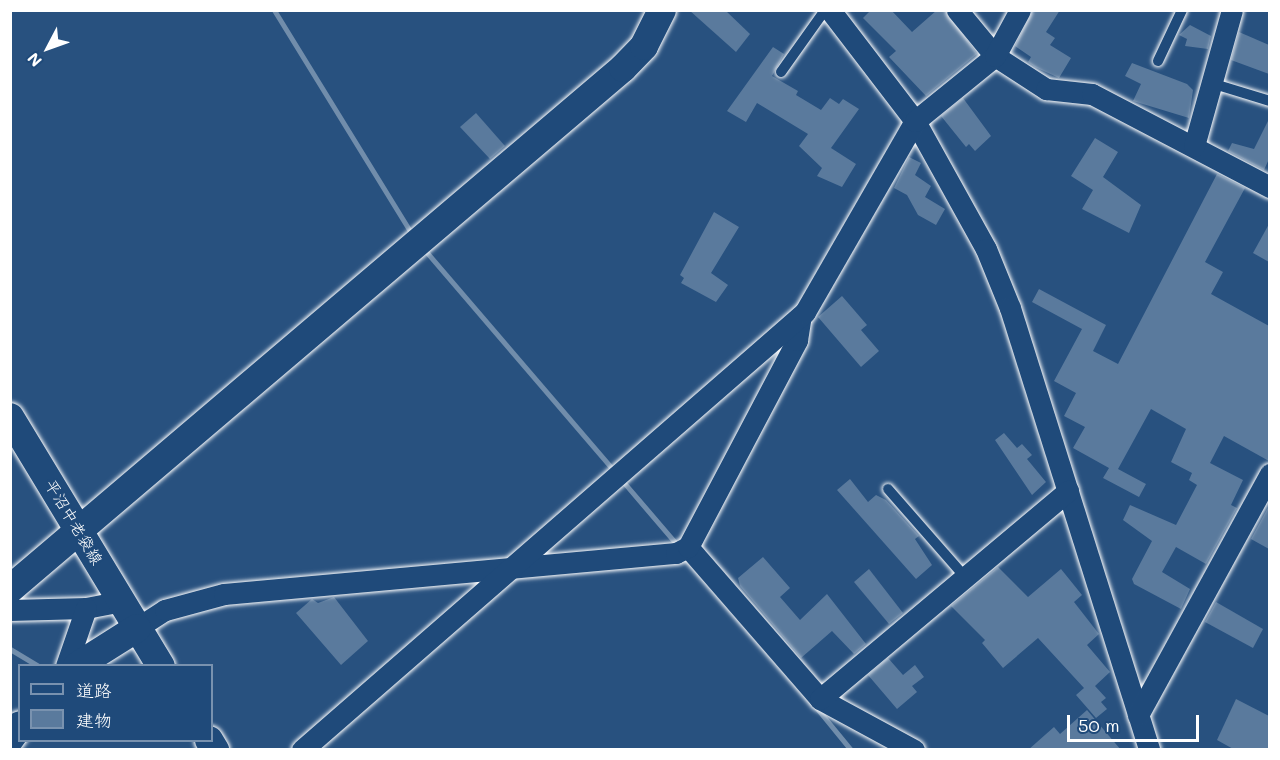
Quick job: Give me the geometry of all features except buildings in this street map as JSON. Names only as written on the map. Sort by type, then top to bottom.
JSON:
[{"type":"street","points":[[10,589],[80,532],[623,68],[645,46],[662,10]]},
{"type":"street","points":[[830,10],[915,121],[998,277],[1149,750]]},
{"type":"street","points":[[957,10],[995,56],[1046,89],[1092,94],[1269,187]]},
{"type":"street","points":[[302,750],[801,316],[915,121],[995,56],[1020,10]]},
{"type":"street","points":[[1194,146],[1232,10]]},
{"type":"street","points":[[81,664],[165,610],[224,594],[676,553],[688,547],[797,340],[801,316]]},
{"type":"street","name":"平沼中老袋線","points":[[10,417],[18,448],[80,532],[160,664]]},
{"type":"street","points":[[1138,715],[1269,474]]},
{"type":"street","points":[[820,699],[1068,491]]},
{"type":"street","points":[[688,547],[820,699],[914,750]]},
{"type":"street","points":[[10,610],[86,608],[122,601]]},
{"type":"street","points":[[67,664],[86,608]]},
{"type":"lane","points":[[781,72],[825,10]]},
{"type":"lane","points":[[1158,61],[1182,10]]},
{"type":"lane","points":[[1211,83],[1269,101]]},
{"type":"lane","points":[[888,489],[965,577]]},
{"type":"waterway","points":[[274,10],[413,236]]},
{"type":"waterway","points":[[423,248],[614,471]]},
{"type":"waterway","points":[[620,478],[678,546]]},
{"type":"waterway","points":[[10,649],[35,664]]},
{"type":"waterway","points":[[815,706],[851,750]]}]
